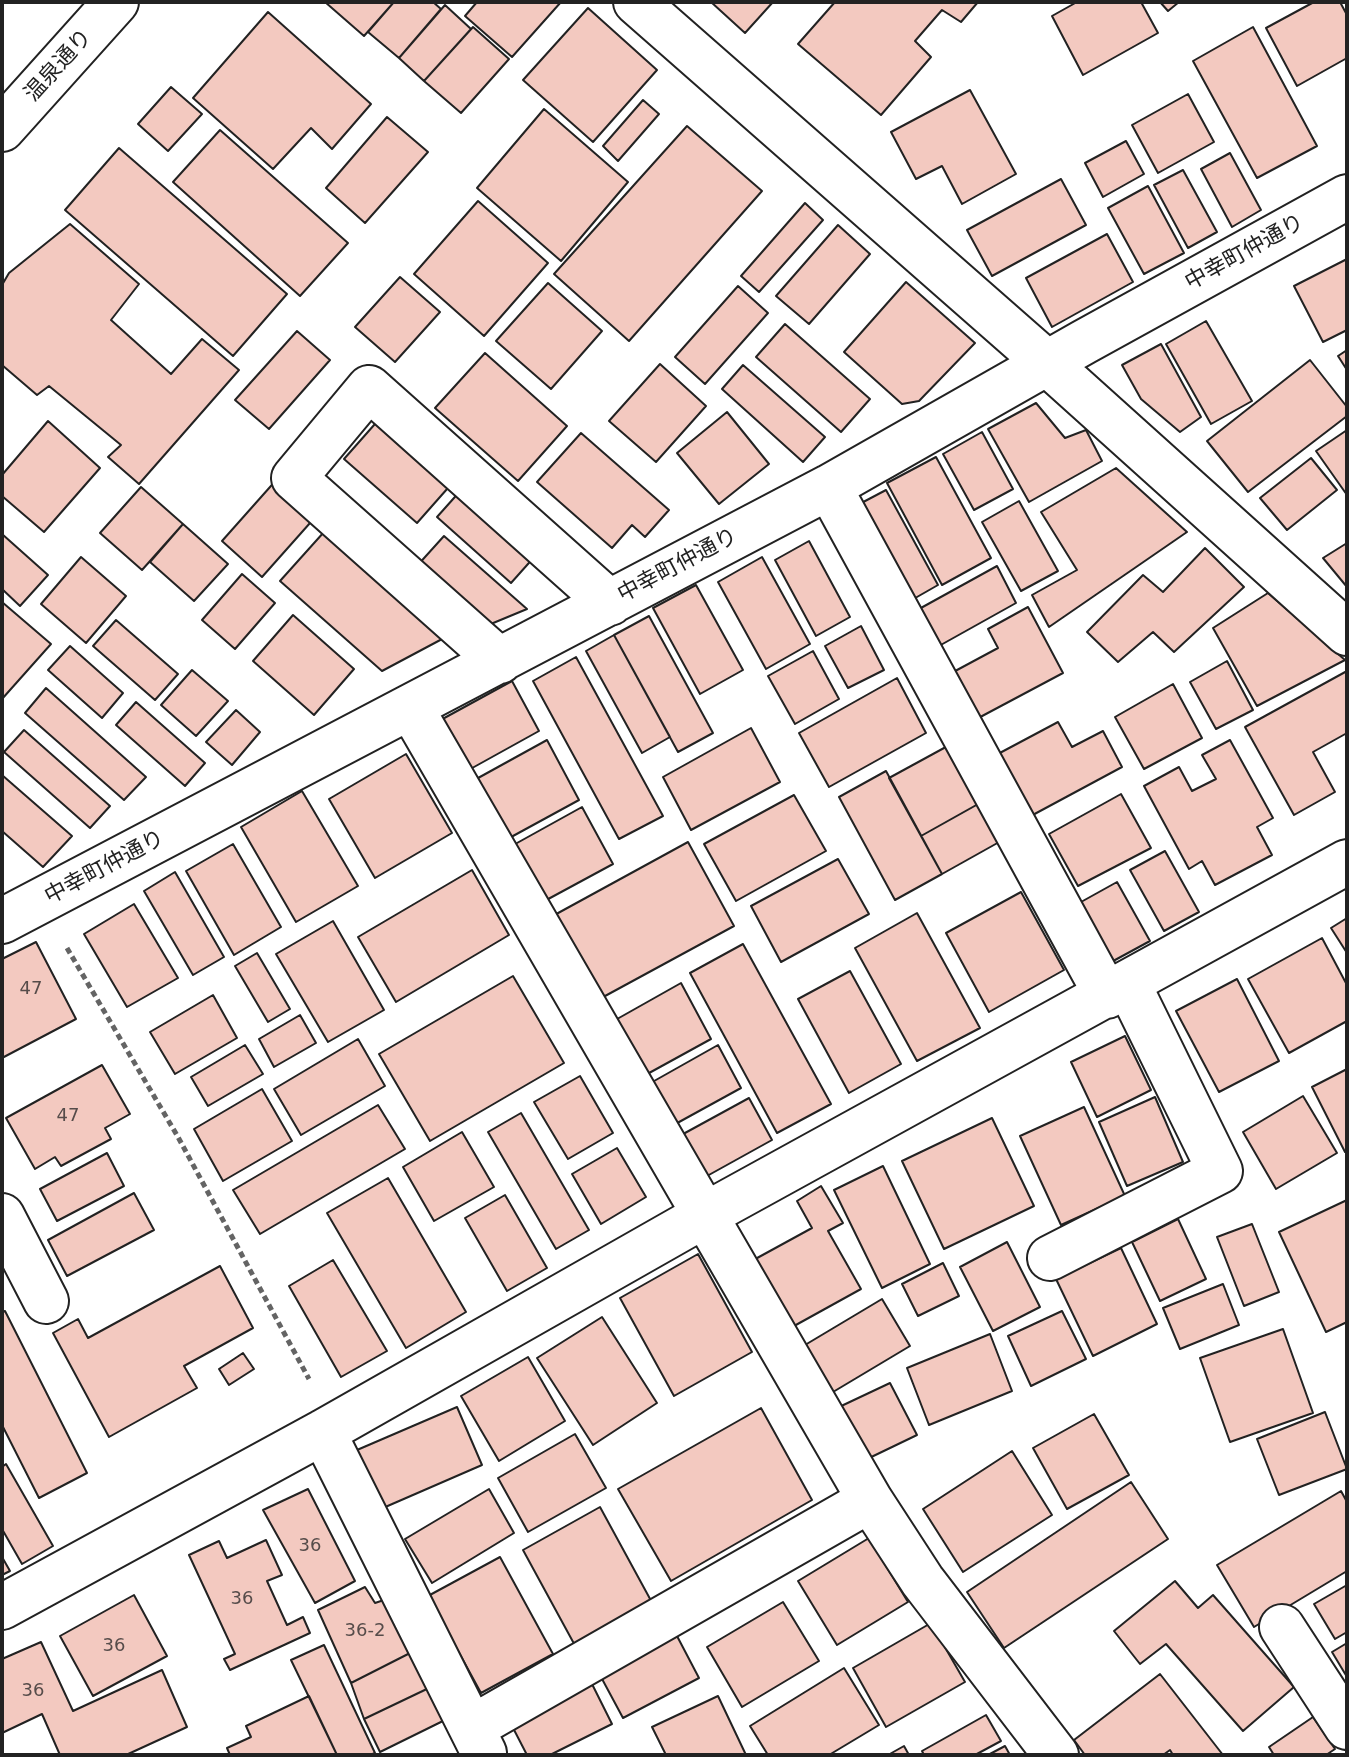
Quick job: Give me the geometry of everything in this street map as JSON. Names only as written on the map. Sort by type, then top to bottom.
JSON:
[{"type":"street","name":"温泉通り","points":[[2,129],[116,2]]},
{"type":"street","points":[[636,2],[1047,363],[1347,633]]},
{"type":"street","name":"中幸町仲通り","points":[[2,921],[829,487],[1347,197]]},
{"type":"street","points":[[500,661],[294,478],[369,388],[610,603]]},
{"type":"street","points":[[829,487],[1220,1171],[1050,1258]]},
{"type":"street","points":[[411,708],[870,1500],[922,1580],[1056,1755]]},
{"type":"street","points":[[2,1607],[1347,862]]},
{"type":"street","points":[[2,1216],[46,1301]]},
{"type":"street","points":[[329,1428],[479,1741],[870,1500]]},
{"type":"street","points":[[1282,1627],[1347,1727]]},
{"type":"path","points":[[40,901],[178,1137],[329,1428]]},
{"type":"building","points":[[325,2],[394,2],[364,36]]},
{"type":"building","points":[[394,2],[433,2],[441,9],[399,58],[368,32]]},
{"type":"building","points":[[477,2],[561,2],[512,57],[465,16]]},
{"type":"building","points":[[711,2],[773,2],[745,33]]},
{"type":"building","points":[[835,2],[978,2],[961,22],[942,10],[915,41],[931,57],[881,115],[798,44]]},
{"type":"building","points":[[1077,2],[1141,2],[1158,33],[1083,75],[1052,16]]},
{"type":"building","points":[[1160,2],[1179,2],[1168,11]]},
{"type":"building","points":[[1314,2],[1340,2],[1347,15],[1347,58],[1297,86],[1266,28]]},
{"type":"building","points":[[445,5],[471,29],[424,81],[399,58]]},
{"type":"building","points":[[588,8],[657,70],[593,142],[523,80]]},
{"type":"building","points":[[268,12],[371,104],[332,149],[311,128],[273,169],[193,98]]},
{"type":"building","points":[[473,27],[509,59],[461,113],[424,81]]},
{"type":"building","points":[[1253,27],[1317,146],[1257,178],[1193,61]]},
{"type":"building","points":[[171,87],[202,114],[168,151],[138,124]]},
{"type":"building","points":[[970,90],[1016,174],[962,204],[942,166],[916,179],[891,132]]},
{"type":"building","points":[[1188,94],[1214,142],[1158,173],[1132,125]]},
{"type":"building","points":[[643,100],[659,114],[618,161],[603,146]]},
{"type":"building","points":[[544,109],[628,182],[561,261],[477,188]]},
{"type":"building","points":[[387,117],[428,152],[365,223],[326,188]]},
{"type":"building","points":[[687,126],[762,191],[629,341],[554,274]]},
{"type":"building","points":[[220,130],[348,243],[300,296],[173,182]]},
{"type":"building","points":[[1126,141],[1144,174],[1103,197],[1085,163]]},
{"type":"building","points":[[119,148],[287,294],[233,356],[65,210]]},
{"type":"building","points":[[1230,153],[1261,210],[1232,227],[1201,169]]},
{"type":"building","points":[[1183,170],[1217,232],[1188,248],[1154,185]]},
{"type":"building","points":[[1061,179],[1086,225],[992,276],[967,230]]},
{"type":"building","points":[[1148,186],[1184,253],[1144,274],[1108,208]]},
{"type":"building","points":[[478,201],[548,263],[484,336],[414,274]]},
{"type":"building","points":[[805,203],[823,220],[759,292],[741,276]]},
{"type":"building","points":[[70,224],[139,284],[111,320],[171,374],[202,339],[239,370],[139,484],[108,457],[121,445],[49,386],[37,395],[2,365],[2,285],[9,273]]},
{"type":"building","points":[[838,225],[870,254],[809,324],[776,296]]},
{"type":"building","points":[[1107,234],[1133,282],[1052,327],[1026,278]]},
{"type":"building","points":[[1347,259],[1347,330],[1323,342],[1294,286]]},
{"type":"building","points":[[400,277],[440,312],[395,362],[355,327]]},
{"type":"building","points":[[906,282],[975,343],[919,401],[902,404],[844,352]]},
{"type":"building","points":[[548,283],[602,331],[551,389],[496,341]]},
{"type":"building","points":[[738,286],[768,313],[705,384],[675,357]]},
{"type":"building","points":[[1206,321],[1252,401],[1211,424],[1166,344]]},
{"type":"building","points":[[785,324],[870,399],[841,432],[756,357]]},
{"type":"building","points":[[297,331],[330,360],[269,429],[235,400]]},
{"type":"building","points":[[1161,344],[1201,417],[1180,432],[1141,399],[1122,365]]},
{"type":"building","points":[[1347,350],[1347,370],[1338,356]]},
{"type":"building","points":[[485,353],[567,426],[518,481],[435,408]]},
{"type":"building","points":[[1310,360],[1347,407],[1347,416],[1248,492],[1207,441]]},
{"type":"building","points":[[660,364],[706,406],[656,462],[609,421]]},
{"type":"building","points":[[743,365],[825,437],[803,462],[722,389]]},
{"type":"building","points":[[1036,403],[1065,438],[1086,430],[1102,461],[1029,502],[988,429]]},
{"type":"building","points":[[727,412],[769,464],[719,504],[677,453]]},
{"type":"building","points":[[382,416],[455,480],[417,523],[344,459]]},
{"type":"building","points":[[48,421],[100,468],[44,532],[2,496],[2,475]]},
{"type":"building","points":[[1347,430],[1347,495],[1316,451]]},
{"type":"building","points":[[982,432],[1013,489],[974,510],[943,454]]},
{"type":"building","points":[[581,433],[669,510],[645,537],[632,525],[612,548],[537,482]]},
{"type":"building","points":[[936,457],[991,558],[942,585],[887,483]]},
{"type":"building","points":[[1311,458],[1337,490],[1287,530],[1260,498]]},
{"type":"building","points":[[1116,468],[1187,532],[1049,627],[1032,595],[1077,570],[1041,512]]},
{"type":"building","points":[[278,478],[318,514],[262,577],[222,541]]},
{"type":"building","points":[[141,487],[183,524],[142,570],[100,533]]},
{"type":"building","points":[[462,489],[536,555],[511,583],[437,517]]},
{"type":"building","points":[[886,490],[938,585],[903,605],[850,509]]},
{"type":"building","points":[[1019,501],[1058,571],[1021,591],[982,522]]},
{"type":"building","points":[[183,524],[228,564],[194,601],[150,562]]},
{"type":"building","points":[[324,532],[444,638],[382,671],[280,581]]},
{"type":"building","points":[[2,534],[48,575],[20,606],[2,589]]},
{"type":"building","points":[[444,536],[527,609],[486,626],[416,567]]},
{"type":"building","points":[[809,541],[850,617],[816,636],[775,560]]},
{"type":"building","points":[[1347,543],[1347,587],[1323,558]]},
{"type":"building","points":[[1205,548],[1244,587],[1174,652],[1153,632],[1118,662],[1087,632],[1143,575],[1163,592]]},
{"type":"building","points":[[81,557],[126,596],[86,643],[41,604]]},
{"type":"building","points":[[762,557],[810,644],[766,669],[718,582]]},
{"type":"building","points":[[997,566],[1016,603],[930,651],[910,614]]},
{"type":"building","points":[[242,574],[275,603],[235,649],[202,620]]},
{"type":"building","points":[[696,585],[743,670],[700,694],[653,608]]},
{"type":"building","points":[[1268,593],[1345,660],[1257,706],[1213,628]]},
{"type":"building","points":[[2,602],[51,644],[2,699]]},
{"type":"building","points":[[1028,607],[1063,673],[969,723],[944,677],[998,648],[988,629]]},
{"type":"building","points":[[293,615],[354,669],[314,715],[253,661]]},
{"type":"building","points":[[649,616],[713,733],[678,752],[614,635]]},
{"type":"building","points":[[116,620],[178,674],[155,700],[93,646]]},
{"type":"building","points":[[861,626],[884,670],[848,688],[825,646]]},
{"type":"building","points":[[614,635],[670,737],[642,753],[586,651]]},
{"type":"building","points":[[70,646],[123,693],[102,718],[48,670]]},
{"type":"building","points":[[813,651],[839,699],[795,724],[768,676]]},
{"type":"building","points":[[576,657],[663,816],[619,839],[533,681]]},
{"type":"building","points":[[1227,661],[1253,710],[1216,729],[1190,682]]},
{"type":"building","points":[[192,670],[228,701],[196,736],[161,705]]},
{"type":"building","points":[[1347,671],[1347,733],[1313,752],[1335,792],[1294,815],[1245,727]]},
{"type":"building","points":[[897,678],[926,733],[829,787],[799,733]]},
{"type":"building","points":[[512,681],[539,731],[465,772],[437,722]]},
{"type":"building","points":[[1173,684],[1202,738],[1144,769],[1115,717]]},
{"type":"building","points":[[46,688],[146,777],[124,800],[25,713]]},
{"type":"building","points":[[136,702],[205,763],[185,786],[116,725]]},
{"type":"building","points":[[236,710],[260,732],[232,765],[206,742]]},
{"type":"building","points":[[1058,722],[1072,747],[1103,731],[1122,767],[1029,817],[996,755]]},
{"type":"building","points":[[751,728],[780,782],[691,830],[663,777]]},
{"type":"building","points":[[24,730],[110,806],[90,828],[4,752]]},
{"type":"building","points":[[547,740],[579,800],[502,842],[469,783]]},
{"type":"building","points":[[1230,740],[1273,818],[1257,827],[1272,855],[1215,885],[1202,861],[1189,869],[1144,786],[1179,767],[1192,791],[1216,779],[1202,755]]},
{"type":"building","points":[[955,742],[987,799],[921,836],[889,778]]},
{"type":"building","points":[[406,754],[452,833],[375,878],[329,799]]},
{"type":"building","points":[[886,771],[942,874],[895,900],[839,797]]},
{"type":"building","points":[[2,775],[72,836],[43,867],[2,831]]},
{"type":"building","points":[[302,791],[358,886],[296,922],[241,827]]},
{"type":"building","points":[[1121,794],[1151,848],[1078,886],[1049,834]]},
{"type":"building","points":[[794,795],[826,851],[736,901],[704,844]]},
{"type":"building","points":[[980,803],[1001,841],[942,874],[921,836]]},
{"type":"building","points":[[582,807],[613,864],[539,904],[508,848]]},
{"type":"building","points":[[688,842],[734,926],[594,1002],[549,918]]},
{"type":"building","points":[[233,844],[281,927],[234,955],[186,871]]},
{"type":"building","points":[[1165,851],[1199,912],[1164,931],[1130,870]]},
{"type":"building","points":[[838,859],[869,914],[781,962],[751,906]]},
{"type":"building","points":[[472,870],[509,935],[396,1002],[358,937]]},
{"type":"building","points":[[175,872],[224,957],[193,975],[144,891]]},
{"type":"building","points":[[1117,882],[1150,941],[1104,966],[1072,907]]},
{"type":"building","points":[[1021,892],[1064,970],[989,1012],[946,933]]},
{"type":"building","points":[[134,904],[178,978],[127,1007],[84,934]]},
{"type":"building","points":[[917,913],[980,1028],[917,1061],[855,948]]},
{"type":"building","points":[[1347,918],[1347,953],[1331,928]]},
{"type":"building","points":[[333,921],[384,1010],[328,1042],[276,954]]},
{"type":"building","points":[[1322,938],[1347,985],[1347,1021],[1289,1053],[1248,979]]},
{"type":"building","points":[[36,942],[76,1019],[2,1058],[2,959]]},
{"type":"building","points":[[743,944],[831,1104],[777,1133],[690,973]]},
{"type":"building","points":[[257,953],[290,1009],[268,1022],[235,966]]},
{"type":"building","points":[[850,971],[901,1064],[849,1093],[798,999]]},
{"type":"building","points":[[513,976],[564,1063],[430,1141],[379,1054]]},
{"type":"building","points":[[1237,979],[1279,1061],[1219,1092],[1176,1011]]},
{"type":"building","points":[[681,983],[711,1039],[640,1078],[610,1023]]},
{"type":"building","points":[[213,995],[237,1038],[175,1074],[150,1032]]},
{"type":"building","points":[[300,1015],[316,1043],[274,1067],[259,1039]]},
{"type":"building","points":[[1125,1036],[1151,1090],[1097,1117],[1071,1062]]},
{"type":"building","points":[[358,1039],[385,1086],[301,1135],[274,1089]]},
{"type":"building","points":[[245,1045],[263,1074],[208,1106],[191,1077]]},
{"type":"building","points":[[718,1045],[741,1088],[670,1127],[647,1085]]},
{"type":"building","points":[[102,1065],[130,1114],[105,1128],[111,1139],[61,1166],[55,1157],[35,1169],[6,1118]]},
{"type":"building","points":[[1347,1069],[1347,1151],[1345,1152],[1312,1087]]},
{"type":"building","points":[[580,1076],[613,1133],[568,1159],[534,1102]]},
{"type":"building","points":[[262,1089],[292,1141],[223,1181],[194,1129]]},
{"type":"building","points":[[1303,1096],[1337,1153],[1276,1189],[1243,1132]]},
{"type":"building","points":[[1155,1097],[1183,1162],[1127,1186],[1099,1122]]},
{"type":"building","points":[[749,1098],[772,1140],[698,1181],[674,1139]]},
{"type":"building","points":[[378,1105],[405,1149],[260,1234],[233,1190]]},
{"type":"building","points":[[1084,1107],[1125,1196],[1061,1225],[1020,1136]]},
{"type":"building","points":[[521,1113],[589,1230],[556,1249],[488,1132]]},
{"type":"building","points":[[992,1118],[1034,1206],[944,1249],[902,1161]]},
{"type":"building","points":[[462,1132],[494,1187],[434,1221],[403,1167]]},
{"type":"building","points":[[617,1148],[646,1197],[601,1224],[572,1174]]},
{"type":"building","points":[[107,1153],[124,1186],[57,1221],[40,1189]]},
{"type":"building","points":[[883,1166],[930,1264],[882,1288],[834,1190]]},
{"type":"building","points":[[388,1178],[466,1312],[406,1348],[327,1213]]},
{"type":"building","points":[[821,1186],[843,1223],[828,1231],[861,1289],[785,1331],[748,1263],[812,1228],[797,1201]]},
{"type":"building","points":[[134,1193],[154,1230],[67,1276],[48,1240]]},
{"type":"building","points":[[505,1195],[547,1268],[507,1291],[465,1218]]},
{"type":"building","points":[[1347,1200],[1347,1322],[1326,1332],[1279,1232]]},
{"type":"building","points":[[1178,1219],[1206,1279],[1160,1301],[1132,1242]]},
{"type":"building","points":[[1252,1224],[1279,1292],[1244,1306],[1217,1237]]},
{"type":"building","points":[[1007,1242],[1040,1307],[993,1331],[960,1267]]},
{"type":"building","points":[[1121,1248],[1157,1324],[1093,1356],[1056,1279]]},
{"type":"building","points":[[698,1254],[752,1352],[674,1396],[620,1298]]},
{"type":"building","points":[[333,1260],[387,1351],[341,1377],[289,1286]]},
{"type":"building","points":[[943,1263],[959,1296],[918,1316],[902,1284]]},
{"type":"building","points":[[220,1266],[253,1328],[184,1366],[197,1388],[109,1437],[53,1333],[78,1319],[88,1338]]},
{"type":"building","points":[[1223,1284],[1239,1325],[1180,1349],[1163,1308]]},
{"type":"building","points":[[882,1299],[910,1346],[833,1392],[805,1345]]},
{"type":"building","points":[[5,1311],[87,1473],[39,1498],[2,1425],[2,1312]]},
{"type":"building","points":[[1062,1311],[1086,1359],[1031,1386],[1008,1336]]},
{"type":"building","points":[[602,1317],[657,1403],[593,1445],[537,1358]]},
{"type":"building","points":[[1283,1329],[1313,1413],[1230,1442],[1200,1358]]},
{"type":"building","points":[[990,1334],[1012,1391],[929,1425],[907,1368]]},
{"type":"building","points":[[243,1353],[254,1369],[229,1385],[219,1369]]},
{"type":"building","points":[[528,1357],[565,1421],[499,1461],[461,1396]]},
{"type":"building","points":[[890,1383],[917,1435],[863,1461],[837,1408]]},
{"type":"building","points":[[457,1407],[482,1465],[383,1508],[357,1450]]},
{"type":"building","points":[[761,1408],[812,1500],[671,1581],[618,1489]]},
{"type":"building","points":[[1325,1412],[1347,1469],[1279,1495],[1257,1439]]},
{"type":"building","points":[[1094,1414],[1129,1475],[1067,1509],[1033,1448]]},
{"type":"building","points":[[575,1434],[606,1488],[528,1532],[498,1478]]},
{"type":"building","points":[[1012,1451],[1052,1515],[963,1572],[923,1509]]},
{"type":"building","points":[[6,1464],[53,1546],[22,1564],[2,1529],[2,1467]]},
{"type":"building","points":[[1131,1482],[1168,1539],[1004,1648],[967,1592]]},
{"type":"building","points":[[308,1489],[355,1581],[315,1603],[263,1510]]},
{"type":"building","points":[[489,1489],[514,1533],[432,1583],[405,1539]]},
{"type":"building","points":[[1341,1491],[1347,1502],[1347,1571],[1254,1627],[1217,1565]]},
{"type":"building","points":[[600,1507],[655,1608],[578,1651],[523,1550]]},
{"type":"building","points":[[869,1538],[908,1602],[837,1645],[798,1581]]},
{"type":"building","points":[[266,1540],[282,1575],[267,1581],[287,1625],[303,1617],[310,1633],[230,1670],[224,1659],[235,1654],[189,1555],[219,1541],[227,1558]]},
{"type":"building","points":[[2,1557],[10,1571],[2,1575]]},
{"type":"building","points":[[500,1557],[553,1654],[481,1693],[428,1596]]},
{"type":"building","points":[[1175,1581],[1198,1608],[1213,1595],[1294,1687],[1243,1731],[1166,1644],[1140,1664],[1114,1631]]},
{"type":"building","points":[[1347,1585],[1347,1632],[1335,1639],[1314,1604]]},
{"type":"building","points":[[365,1587],[375,1603],[387,1599],[414,1651],[351,1683],[318,1610]]},
{"type":"building","points":[[134,1595],[167,1656],[93,1696],[60,1636]]},
{"type":"building","points":[[783,1602],[819,1661],[742,1707],[707,1647]]},
{"type":"building","points":[[931,1623],[965,1682],[886,1727],[853,1668]]},
{"type":"building","points":[[677,1636],[699,1678],[623,1718],[601,1677]]},
{"type":"building","points":[[41,1642],[73,1711],[162,1670],[187,1727],[126,1755],[60,1755],[42,1714],[2,1733],[2,1659]]},
{"type":"building","points":[[1347,1643],[1347,1677],[1332,1652]]},
{"type":"building","points":[[324,1645],[375,1753],[337,1755],[291,1660]]},
{"type":"building","points":[[414,1651],[431,1687],[364,1719],[351,1683]]},
{"type":"building","points":[[844,1668],[879,1725],[829,1755],[768,1755],[750,1726]]},
{"type":"building","points":[[1160,1674],[1223,1755],[1173,1755],[1170,1750],[1163,1755],[1085,1755],[1074,1740]]},
{"type":"building","points":[[591,1682],[612,1724],[550,1755],[527,1755],[511,1724]]},
{"type":"building","points":[[431,1687],[447,1719],[380,1752],[364,1719]]},
{"type":"building","points":[[309,1696],[337,1755],[230,1755],[227,1748],[251,1737],[246,1726]]},
{"type":"building","points":[[718,1696],[746,1755],[666,1755],[652,1727]]},
{"type":"building","points":[[986,1715],[1001,1741],[975,1755],[924,1755],[922,1751]]},
{"type":"building","points":[[1313,1717],[1335,1749],[1326,1755],[1274,1755],[1269,1747]]},
{"type":"building","points":[[904,1746],[909,1755],[888,1755]]},
{"type":"building","points":[[1005,1746],[1010,1755],[988,1755]]}]
